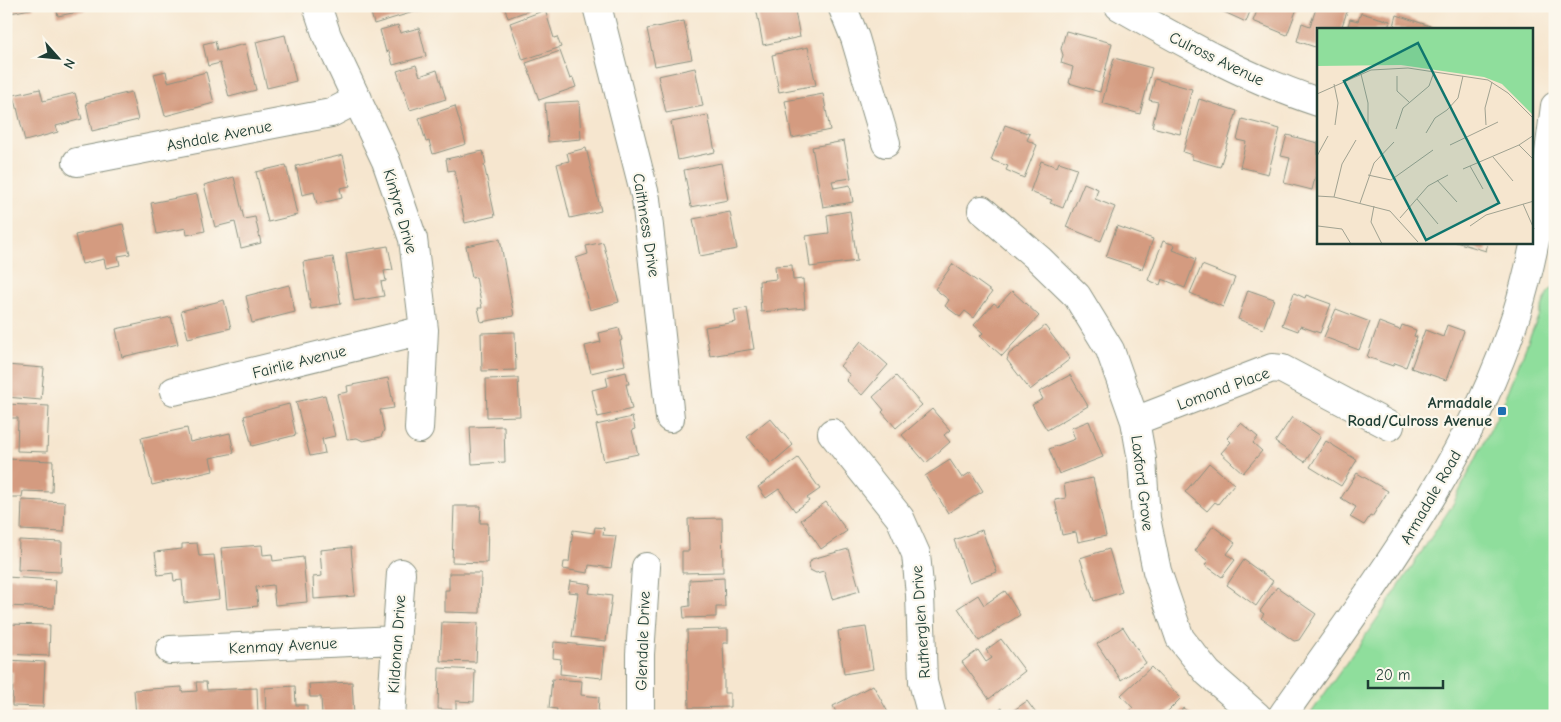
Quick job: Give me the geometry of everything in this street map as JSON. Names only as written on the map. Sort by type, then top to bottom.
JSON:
[{"type":"street","name":"Kintyre Drive","points":[[317,6],[327,36],[386,161],[413,239],[424,330],[419,429]]},
{"type":"street","name":"Caithness Drive","points":[[597,6],[646,199],[670,418]]},
{"type":"street","points":[[842,6],[855,38],[886,143]]},
{"type":"street","name":"Culross Avenue","points":[[1120,6],[1180,41],[1232,68],[1317,102]]},
{"type":"street","name":"Ashdale Avenue","points":[[77,162],[331,113],[358,99]]},
{"type":"street","name":"Armadale Road","points":[[1534,230],[1540,158],[1555,106]]},
{"type":"street","name":"Laxford Grove","points":[[982,210],[1040,259],[1077,296],[1110,350],[1135,421],[1142,460],[1146,518],[1151,545],[1157,571],[1180,638],[1208,673],[1257,716]]},
{"type":"street","name":"Armadale Road","points":[[1282,716],[1405,541],[1450,467],[1489,386],[1516,315],[1533,244]]},
{"type":"street","name":"Fairlie Avenue","points":[[174,391],[424,330]]},
{"type":"street","name":"Lomond Place","points":[[1135,421],[1272,368],[1282,369],[1390,426]]},
{"type":"street","name":"Rutherglen Drive","points":[[832,433],[900,518],[916,554],[920,595],[923,682],[932,716]]},
{"type":"street","name":"Glendale Drive","points":[[640,716],[640,654],[646,567]]},
{"type":"street","name":"Kildonan Drive","points":[[391,716],[400,573]]},
{"type":"street","name":"Kenmay Avenue","points":[[170,650],[397,640]]},
{"type":"green space","points":[[1555,286],[1555,716],[1309,716],[1386,606],[1453,504],[1503,404],[1548,292]]},
{"type":"building","points":[[6,6],[33,6],[34,8],[6,14]]},
{"type":"building","points":[[56,6],[87,6],[87,10],[58,16]]},
{"type":"building","points":[[362,6],[419,6],[420,10],[374,24],[370,9],[363,11]]},
{"type":"building","points":[[504,6],[528,6],[530,10],[508,18]]},
{"type":"building","points":[[794,6],[800,37],[763,45],[756,7]]},
{"type":"building","points":[[1211,6],[1252,6],[1246,22]]},
{"type":"building","points":[[1259,6],[1298,6],[1287,35],[1253,21]]},
{"type":"building","points":[[1317,6],[1349,6],[1341,28],[1317,28],[1317,48],[1297,41],[1302,23],[1310,26]]},
{"type":"building","points":[[545,10],[554,38],[557,37],[561,47],[523,60],[510,23]]},
{"type":"building","points":[[1361,13],[1390,21],[1388,28],[1347,28],[1350,19],[1358,21]]},
{"type":"building","points":[[1397,15],[1436,28],[1393,28]]},
{"type":"building","points":[[684,21],[692,59],[655,66],[647,29]]},
{"type":"building","points":[[398,25],[400,33],[419,28],[426,56],[393,65],[389,51],[386,52],[380,30]]},
{"type":"building","points":[[1066,31],[1112,43],[1100,92],[1069,83],[1073,67],[1061,63],[1063,55],[1061,49]]},
{"type":"building","points":[[285,35],[296,81],[267,88],[256,42]]},
{"type":"building","points":[[215,41],[217,51],[245,44],[256,90],[229,97],[220,63],[208,66],[203,44]]},
{"type":"building","points":[[808,47],[816,85],[779,92],[772,55]]},
{"type":"building","points":[[560,51],[570,79],[573,78],[576,87],[539,100],[526,63]]},
{"type":"building","points":[[1114,58],[1152,68],[1140,114],[1102,103]]},
{"type":"building","points":[[416,65],[420,76],[437,70],[446,99],[410,110],[397,71]]},
{"type":"building","points":[[695,68],[703,106],[666,113],[658,76]]},
{"type":"building","points":[[166,71],[168,82],[206,72],[214,103],[165,116],[154,74]]},
{"type":"building","points":[[1155,79],[1192,89],[1180,134],[1152,127],[1158,102],[1149,100]]},
{"type":"building","points":[[40,89],[43,101],[75,93],[82,119],[56,126],[58,132],[25,141],[14,95]]},
{"type":"building","points":[[131,92],[138,120],[92,131],[86,103]]},
{"type":"building","points":[[823,94],[830,130],[792,138],[785,101]]},
{"type":"building","points":[[1199,99],[1237,111],[1220,167],[1192,159],[1192,155],[1183,152]]},
{"type":"building","points":[[579,101],[581,139],[548,142],[545,103]]},
{"type":"building","points":[[455,106],[466,144],[433,154],[429,141],[426,142],[419,118]]},
{"type":"building","points":[[708,115],[715,152],[678,160],[671,122]]},
{"type":"building","points":[[1242,119],[1280,129],[1268,174],[1240,167],[1246,142],[1237,140]]},
{"type":"building","points":[[1005,125],[1030,134],[1027,140],[1037,145],[1024,178],[1006,170],[1008,166],[991,160]]},
{"type":"building","points":[[1287,135],[1317,143],[1317,170],[1312,190],[1284,183],[1290,158],[1281,156]]},
{"type":"building","points":[[844,141],[851,178],[832,181],[834,188],[850,185],[853,202],[823,207],[812,147]]},
{"type":"building","points":[[586,148],[601,211],[570,218],[557,164],[569,161],[567,153]]},
{"type":"building","points":[[483,151],[486,164],[484,165],[495,216],[465,223],[454,170],[448,171],[446,159]]},
{"type":"building","points":[[343,155],[350,186],[340,188],[342,198],[317,204],[314,192],[302,195],[296,166]]},
{"type":"building","points":[[1041,161],[1057,167],[1059,162],[1077,168],[1063,208],[1050,203],[1052,200],[1030,192]]},
{"type":"building","points":[[721,163],[728,200],[691,207],[684,170]]},
{"type":"building","points":[[286,165],[297,215],[268,222],[256,172]]},
{"type":"building","points":[[234,177],[244,219],[255,217],[261,243],[241,248],[235,222],[215,227],[204,185]]},
{"type":"building","points":[[1084,183],[1098,189],[1095,199],[1115,207],[1101,241],[1066,227]]},
{"type":"building","points":[[197,194],[205,231],[187,235],[186,228],[157,234],[151,203]]},
{"type":"building","points":[[850,211],[857,261],[810,267],[806,236],[829,233],[827,215]]},
{"type":"building","points":[[730,212],[737,249],[700,256],[693,219]]},
{"type":"building","points":[[123,224],[130,254],[118,256],[120,265],[106,268],[104,259],[82,264],[75,235]]},
{"type":"building","points":[[1117,226],[1153,239],[1142,269],[1106,257]]},
{"type":"building","points":[[500,239],[514,316],[481,322],[478,308],[482,308],[476,277],[472,278],[466,246]]},
{"type":"building","points":[[1163,241],[1175,245],[1173,250],[1196,259],[1185,288],[1162,279],[1160,285],[1148,280]]},
{"type":"building","points":[[603,242],[619,302],[590,310],[576,258],[588,254],[586,246]]},
{"type":"building","points":[[1463,244],[1488,244],[1486,251]]},
{"type":"building","points":[[388,246],[393,270],[384,271],[386,281],[381,282],[384,296],[354,301],[346,253]]},
{"type":"building","points":[[333,257],[341,304],[311,309],[303,262]]},
{"type":"building","points":[[953,264],[992,292],[974,318],[965,311],[960,317],[945,306],[949,300],[935,289]]},
{"type":"building","points":[[792,265],[793,280],[803,279],[805,308],[761,312],[759,281],[776,279],[775,266]]},
{"type":"building","points":[[1202,265],[1235,278],[1223,307],[1190,293]]},
{"type":"building","points":[[289,285],[295,312],[252,323],[246,296]]},
{"type":"building","points":[[1248,290],[1274,299],[1263,329],[1238,319]]},
{"type":"building","points":[[1012,291],[1039,316],[1002,356],[980,336],[983,333],[974,325],[994,303],[998,306]]},
{"type":"building","points":[[1294,293],[1305,298],[1306,295],[1331,304],[1320,333],[1300,326],[1298,331],[1282,325]]},
{"type":"building","points":[[224,300],[231,328],[188,338],[181,311]]},
{"type":"building","points":[[747,308],[754,349],[710,356],[705,327],[736,322],[734,310]]},
{"type":"building","points":[[1336,309],[1370,322],[1359,350],[1324,337]]},
{"type":"building","points":[[171,317],[178,344],[122,357],[116,329]]},
{"type":"building","points":[[1379,322],[1400,330],[1402,325],[1416,330],[1414,336],[1417,337],[1406,367],[1395,363],[1393,366],[1367,357]]},
{"type":"building","points":[[1447,325],[1464,331],[1446,380],[1411,368],[1425,330],[1443,337]]},
{"type":"building","points":[[1045,326],[1070,359],[1030,390],[1007,360],[1009,354]]},
{"type":"building","points":[[619,328],[625,365],[591,373],[585,346],[601,342],[599,333]]},
{"type":"building","points":[[515,332],[516,370],[482,371],[481,333]]},
{"type":"building","points":[[861,341],[888,365],[862,395],[846,380],[850,375],[840,366]]},
{"type":"building","points":[[6,365],[44,368],[41,400],[6,397]]},
{"type":"building","points":[[626,372],[629,384],[626,384],[632,409],[598,417],[592,390],[608,386],[606,377]]},
{"type":"building","points":[[1070,375],[1088,406],[1047,430],[1032,405],[1043,399],[1039,392]]},
{"type":"building","points":[[896,376],[922,405],[896,428],[882,412],[884,410],[873,397]]},
{"type":"building","points":[[388,378],[394,408],[380,410],[384,430],[381,437],[363,441],[357,438],[347,439],[337,394],[348,392],[347,386]]},
{"type":"building","points":[[518,378],[520,416],[487,417],[486,379]]},
{"type":"building","points":[[325,395],[335,436],[322,439],[325,453],[310,456],[296,402]]},
{"type":"building","points":[[6,404],[49,406],[47,452],[17,451],[18,418],[6,418]]},
{"type":"building","points":[[289,404],[296,435],[252,446],[244,416]]},
{"type":"building","points":[[932,409],[950,430],[944,435],[950,442],[926,463],[902,435]]},
{"type":"building","points":[[632,417],[635,429],[632,430],[638,454],[604,461],[596,425]]},
{"type":"building","points":[[1292,417],[1321,436],[1305,462],[1275,442]]},
{"type":"building","points":[[770,418],[793,445],[771,464],[747,437]]},
{"type":"building","points":[[1089,421],[1103,457],[1059,474],[1049,449],[1075,439],[1071,428]]},
{"type":"building","points":[[1241,423],[1258,437],[1253,443],[1262,451],[1243,473],[1221,453],[1231,442],[1227,438]]},
{"type":"building","points":[[504,426],[505,462],[472,464],[470,427]]},
{"type":"building","points":[[187,428],[190,442],[230,433],[234,453],[210,458],[213,471],[152,485],[141,438]]},
{"type":"building","points":[[1326,441],[1357,460],[1341,486],[1310,467]]},
{"type":"building","points":[[798,458],[820,489],[807,498],[809,501],[795,511],[779,489],[766,498],[758,487]]},
{"type":"building","points":[[6,459],[53,461],[52,492],[23,491],[22,497],[6,497]]},
{"type":"building","points":[[950,460],[962,478],[971,472],[983,491],[948,513],[925,476]]},
{"type":"building","points":[[1209,463],[1234,484],[1218,504],[1215,502],[1207,511],[1185,492]]},
{"type":"building","points":[[1357,473],[1388,491],[1372,517],[1370,516],[1364,525],[1350,517],[1356,507],[1341,498]]},
{"type":"building","points":[[1093,478],[1106,536],[1078,542],[1076,532],[1062,535],[1055,500],[1066,498],[1064,484]]},
{"type":"building","points":[[22,500],[65,502],[64,532],[21,530]]},
{"type":"building","points":[[826,502],[847,531],[821,549],[801,520]]},
{"type":"building","points":[[454,506],[481,506],[480,523],[488,523],[487,563],[452,562]]},
{"type":"building","points":[[722,518],[723,572],[682,573],[682,551],[689,551],[688,519]]},
{"type":"building","points":[[1213,526],[1235,543],[1227,554],[1235,560],[1222,577],[1205,565],[1208,561],[1195,551]]},
{"type":"building","points":[[595,527],[604,528],[603,535],[616,536],[611,568],[589,565],[588,573],[563,569],[564,562],[569,562],[573,530],[594,533]]},
{"type":"building","points":[[982,530],[997,572],[969,582],[954,540]]},
{"type":"building","points":[[19,540],[62,542],[61,572],[18,570]]},
{"type":"building","points":[[197,543],[199,556],[214,555],[219,599],[184,603],[182,580],[174,581],[173,573],[158,575],[155,552],[182,549],[182,544]]},
{"type":"building","points":[[262,545],[263,555],[272,554],[273,561],[303,557],[307,602],[275,605],[273,585],[256,587],[258,606],[227,609],[221,548]]},
{"type":"building","points":[[351,547],[355,596],[314,599],[313,577],[322,576],[320,550]]},
{"type":"building","points":[[848,549],[860,591],[832,599],[824,571],[816,573],[810,570],[809,564],[812,559]]},
{"type":"building","points":[[1109,549],[1122,592],[1094,601],[1080,558]]},
{"type":"building","points":[[1244,560],[1273,581],[1256,606],[1227,585]]},
{"type":"building","points":[[449,573],[481,573],[480,613],[445,612],[445,590],[449,590]]},
{"type":"building","points":[[6,577],[56,580],[54,608],[6,606]]},
{"type":"building","points":[[724,578],[725,607],[716,607],[716,617],[684,618],[683,607],[690,606],[689,580]]},
{"type":"building","points":[[570,581],[591,584],[589,593],[612,596],[606,641],[572,637],[578,593],[568,592]]},
{"type":"building","points":[[1277,587],[1316,614],[1299,640],[1294,641],[1261,618],[1264,614],[1260,611]]},
{"type":"building","points":[[1005,591],[1020,615],[979,641],[958,608],[978,595],[984,605]]},
{"type":"building","points":[[442,622],[478,623],[476,662],[440,661]]},
{"type":"building","points":[[6,624],[50,625],[49,656],[6,654]]},
{"type":"building","points":[[866,627],[873,669],[844,674],[838,631]]},
{"type":"building","points":[[1123,627],[1146,663],[1121,680],[1097,644]]},
{"type":"building","points":[[728,629],[728,643],[723,643],[724,693],[730,693],[730,707],[689,708],[687,630]]},
{"type":"building","points":[[1001,639],[1025,671],[989,699],[962,662],[978,650],[986,662],[992,658],[986,650]]},
{"type":"building","points":[[554,642],[605,647],[602,678],[560,674],[561,659],[553,658]]},
{"type":"building","points":[[6,660],[45,662],[43,707],[12,706],[13,672],[6,672]]},
{"type":"building","points":[[1151,667],[1181,698],[1163,716],[1133,716],[1129,712],[1133,708],[1121,695]]},
{"type":"building","points":[[439,668],[475,670],[474,702],[456,701],[456,710],[438,709]]},
{"type":"building","points":[[552,679],[582,681],[581,695],[599,697],[598,716],[556,716],[557,709],[549,708]]},
{"type":"building","points":[[196,682],[206,682],[207,690],[257,688],[258,716],[136,716],[134,690],[182,687],[182,692],[197,691]]},
{"type":"building","points":[[352,682],[354,716],[322,716],[321,697],[310,697],[309,684]]},
{"type":"building","points":[[873,685],[890,716],[838,716],[833,706]]},
{"type":"building","points":[[295,686],[296,705],[307,705],[307,716],[266,716],[265,688]]},
{"type":"building","points":[[1027,701],[1038,716],[991,716],[1002,708],[1007,715]]},
{"type":"building","points":[[1183,708],[1194,716],[1178,716]]},
{"type":"building","points":[[6,713],[42,714],[42,716],[6,716]]},
{"type":"place","name":"Armadale Road/Culross Avenue","points":[[1502,411]]}]
